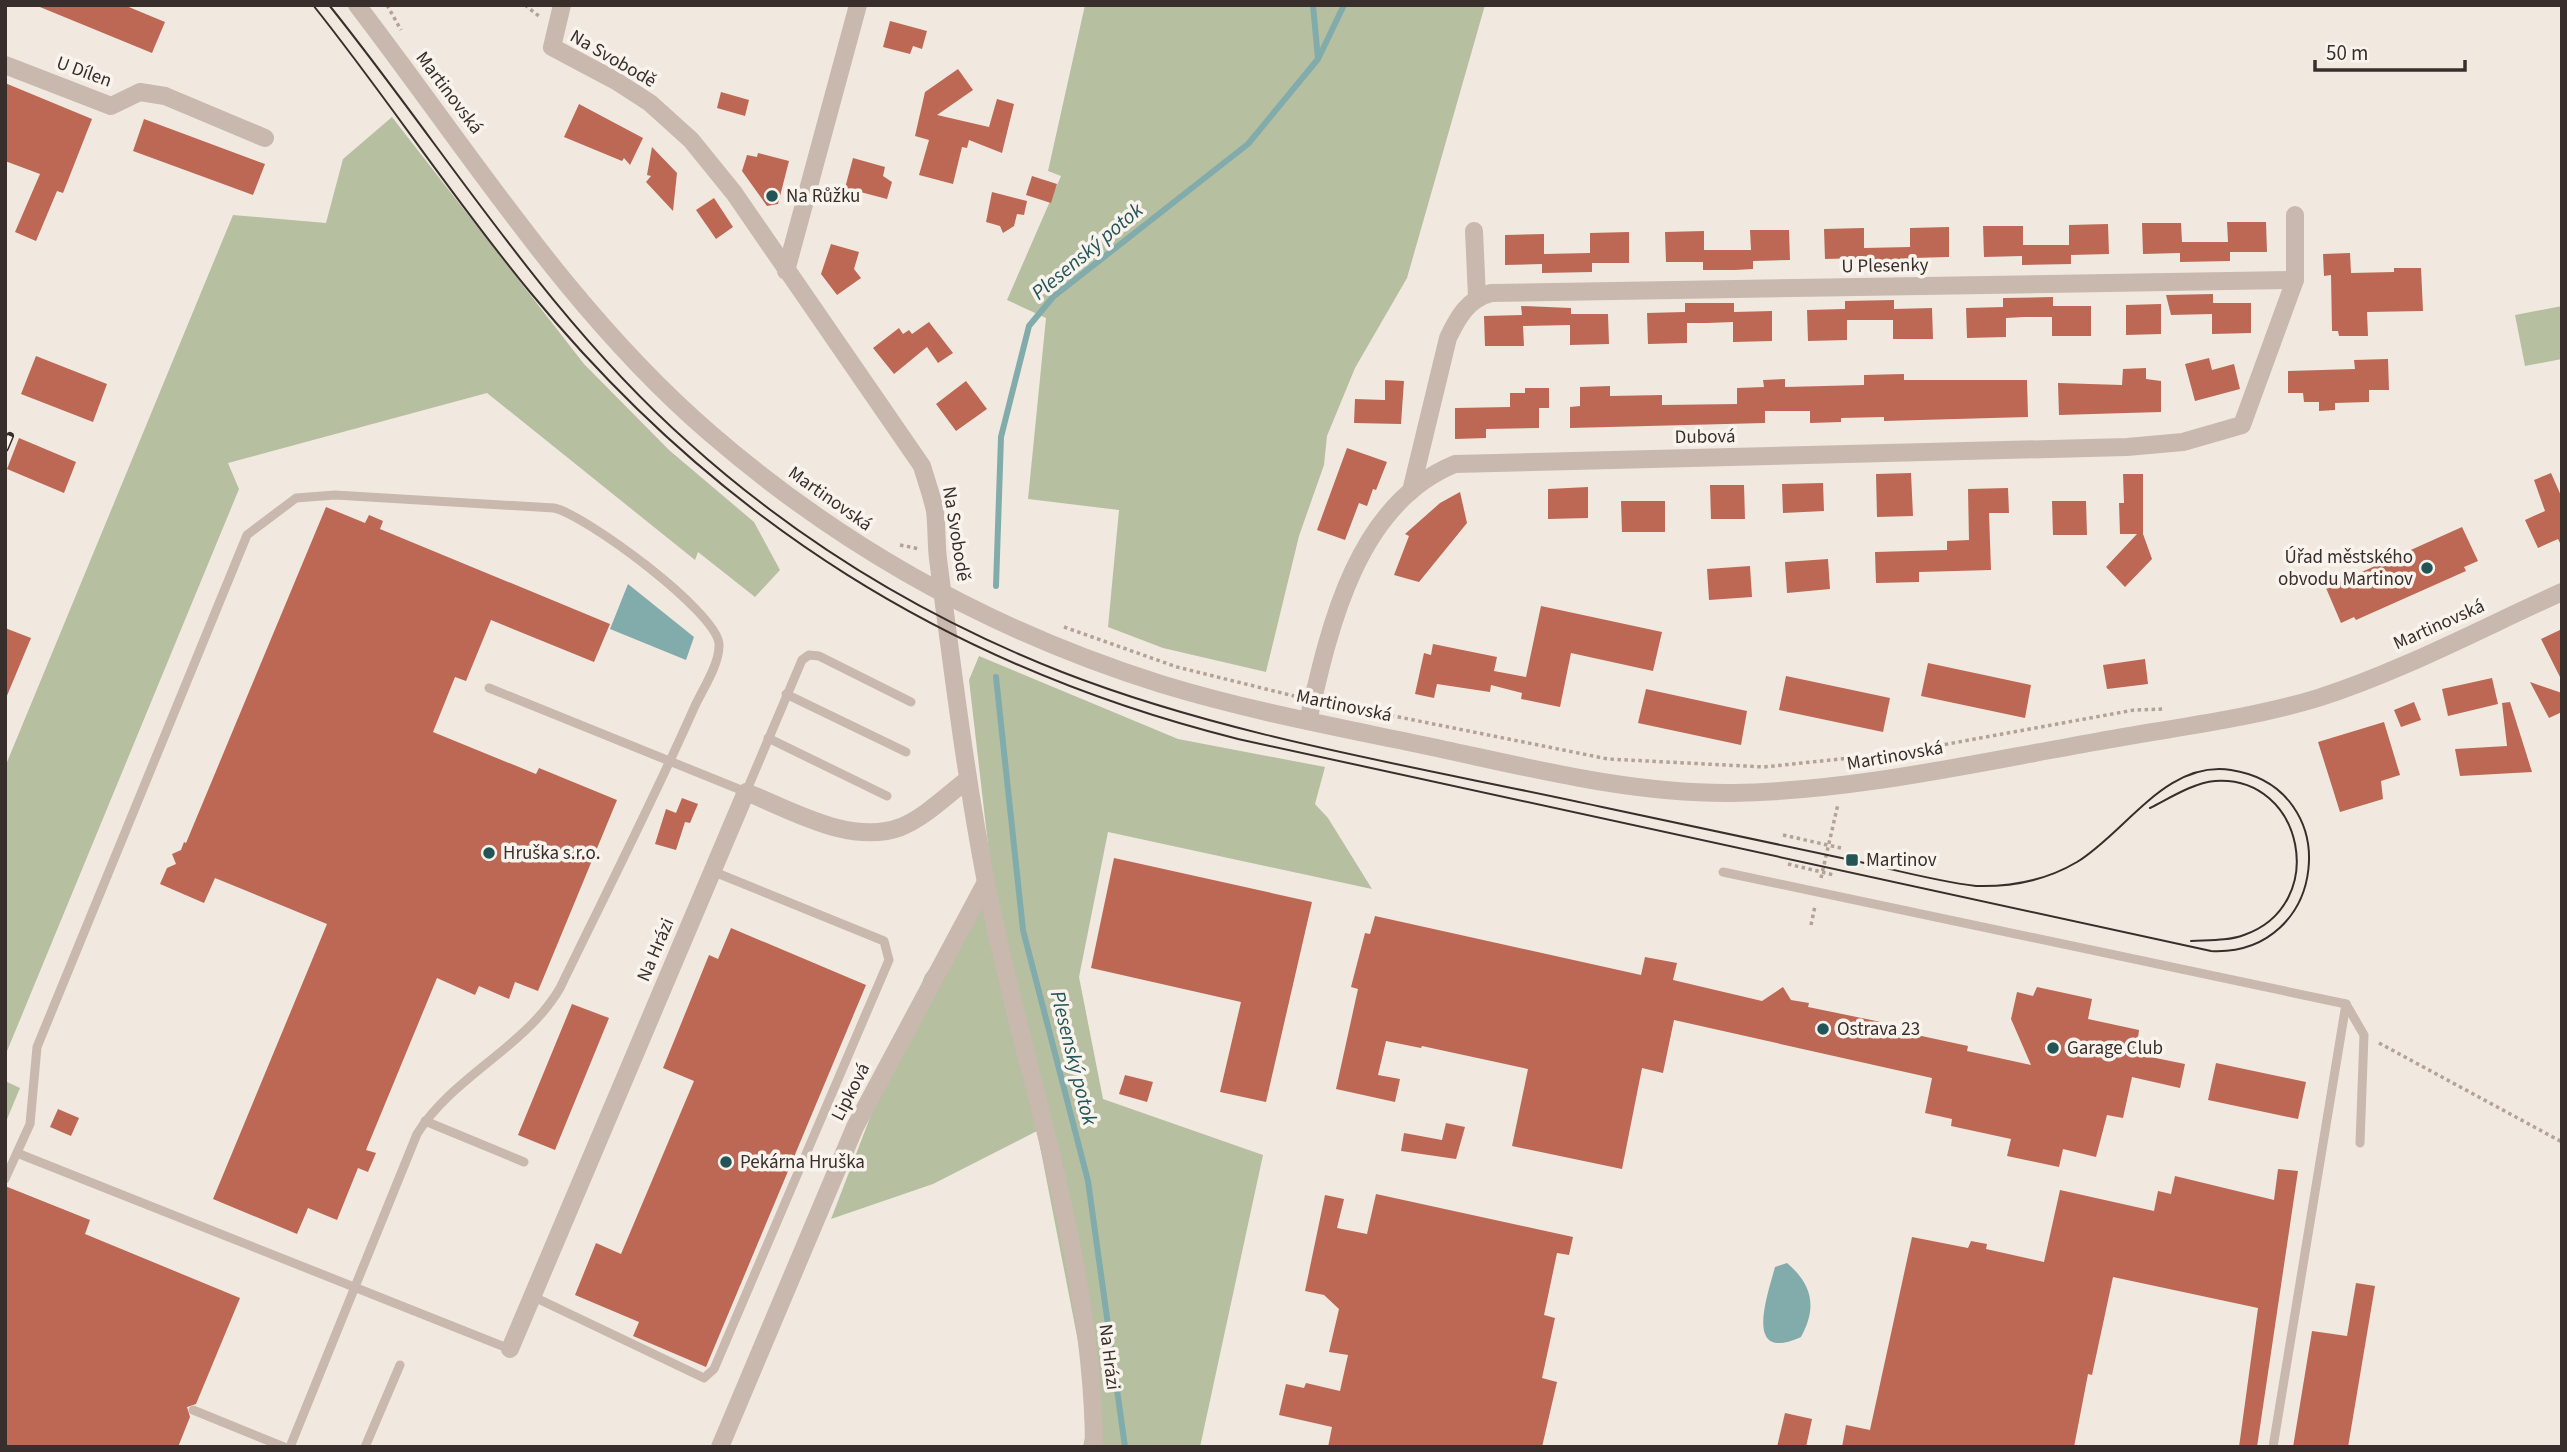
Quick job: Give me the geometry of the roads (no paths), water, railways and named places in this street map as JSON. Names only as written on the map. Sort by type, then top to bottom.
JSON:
[{"type":"street","name":"Martinovská","points":[[357,5],[557,270],[629,354],[724,445],[808,512],[880,558],[944,594],[1022,632],[1111,667],[1166,685],[1308,721],[1610,783],[1729,793],[1839,787],[2270,710],[2316,698],[2410,661],[2562,592]]},
{"type":"street","name":"Na Svobodě","points":[[562,5],[552,47],[616,81],[650,103],[691,139],[734,193],[922,466],[935,511],[937,558],[944,594]]},
{"type":"street","points":[[786,271],[858,5]]},
{"type":"street","name":"U Dílen","points":[[5,65],[111,106],[140,92],[165,96],[265,138]]},
{"type":"street","points":[[2295,215],[2295,280]]},
{"type":"street","points":[[1411,491],[1448,338],[1459,315],[1477,297],[1474,231]]},
{"type":"street","name":"U Plesenky","points":[[1477,297],[1491,293],[2295,280]]},
{"type":"street","name":"Dubová","points":[[1308,721],[1338,602],[1356,563],[1391,512],[1411,491],[1442,470],[1477,462],[2157,446],[2242,425],[2295,280]]},
{"type":"street","name":"Na Hrázi","points":[[944,594],[967,780],[986,881],[1008,985],[1049,1147],[1079,1289],[1094,1403],[1094,1447]]},
{"type":"street","points":[[746,792],[833,825],[866,832],[885,831],[917,819],[967,780]]},
{"type":"street","name":"Na Hrázi","points":[[510,1349],[746,792]]},
{"type":"street","name":"Lipková","points":[[720,1447],[855,1127],[986,881]]},
{"type":"lane","points":[[5,1179],[30,1124],[37,1048],[247,535],[296,498],[335,495],[554,508],[573,514],[606,535],[700,611],[716,632],[718,654],[670,761],[552,1001],[425,1121],[290,1447]]},
{"type":"lane","points":[[489,688],[746,792],[786,694],[802,660],[809,655],[819,656],[911,702]]},
{"type":"lane","points":[[786,694],[906,752]]},
{"type":"lane","points":[[768,738],[887,796]]},
{"type":"lane","points":[[532,1296],[704,1378],[714,1369],[889,960],[884,941],[712,871]]},
{"type":"lane","points":[[1723,873],[2347,1004],[2364,1035],[2360,1143]]},
{"type":"lane","points":[[2273,1447],[2347,1004]]},
{"type":"lane","points":[[425,1121],[524,1162]]},
{"type":"lane","points":[[17,1153],[510,1349]]},
{"type":"lane","points":[[365,1447],[400,1365]]},
{"type":"lane","points":[[193,1410],[284,1447]]},
{"type":"water","points":[[628,584],[694,637],[686,660],[610,629]]},
{"type":"water","points":[[1787,1263],[1807,1288],[1810,1307],[1801,1337],[1783,1343],[1771,1341],[1765,1334],[1763,1322],[1775,1267]]},
{"type":"waterway","name":"Plesenský potok","points":[[996,586],[1001,437],[1029,326],[1053,297],[1248,144],[1318,59],[1313,5]]},
{"type":"waterway","points":[[1319,57],[1344,5]]},
{"type":"waterway","name":"Plesenský potok","points":[[996,677],[1023,930],[1088,1181],[1125,1447]]},
{"type":"tram line","points":[[313,5],[530,292],[603,374],[679,448],[761,515],[847,574],[937,626],[1032,671],[1133,709],[1238,739],[2211,951],[2250,946],[2280,928],[2299,901],[2308,870],[2306,837],[2293,807],[2268,783],[2231,770],[2208,770],[2186,776],[2167,787],[2095,849],[2065,869],[2028,881],[1976,886],[1329,750],[1126,695],[1011,651],[913,602],[819,544],[731,479],[637,394],[543,287],[329,5]]},
{"type":"tram line","points":[[2150,808],[2207,782],[2245,785],[2269,798],[2286,819],[2295,844],[2296,872],[2288,897],[2271,920],[2238,937],[2191,941]]},
{"type":"railway","points":[[5,448],[10,436]]},
{"type":"place","name":"Na Růžku","points":[[772,196]]},
{"type":"place","name":"Úřad městského obvodu Martinov","points":[[2427,568]]},
{"type":"place","name":"Hruška s.r.o.","points":[[489,853]]},
{"type":"place","name":"Martinov","points":[[1852,860]]},
{"type":"place","name":"Ostrava 23","points":[[1823,1029]]},
{"type":"place","name":"Garage Club","points":[[2053,1048]]},
{"type":"place","name":"Pekárna Hruška","points":[[726,1162]]}]
